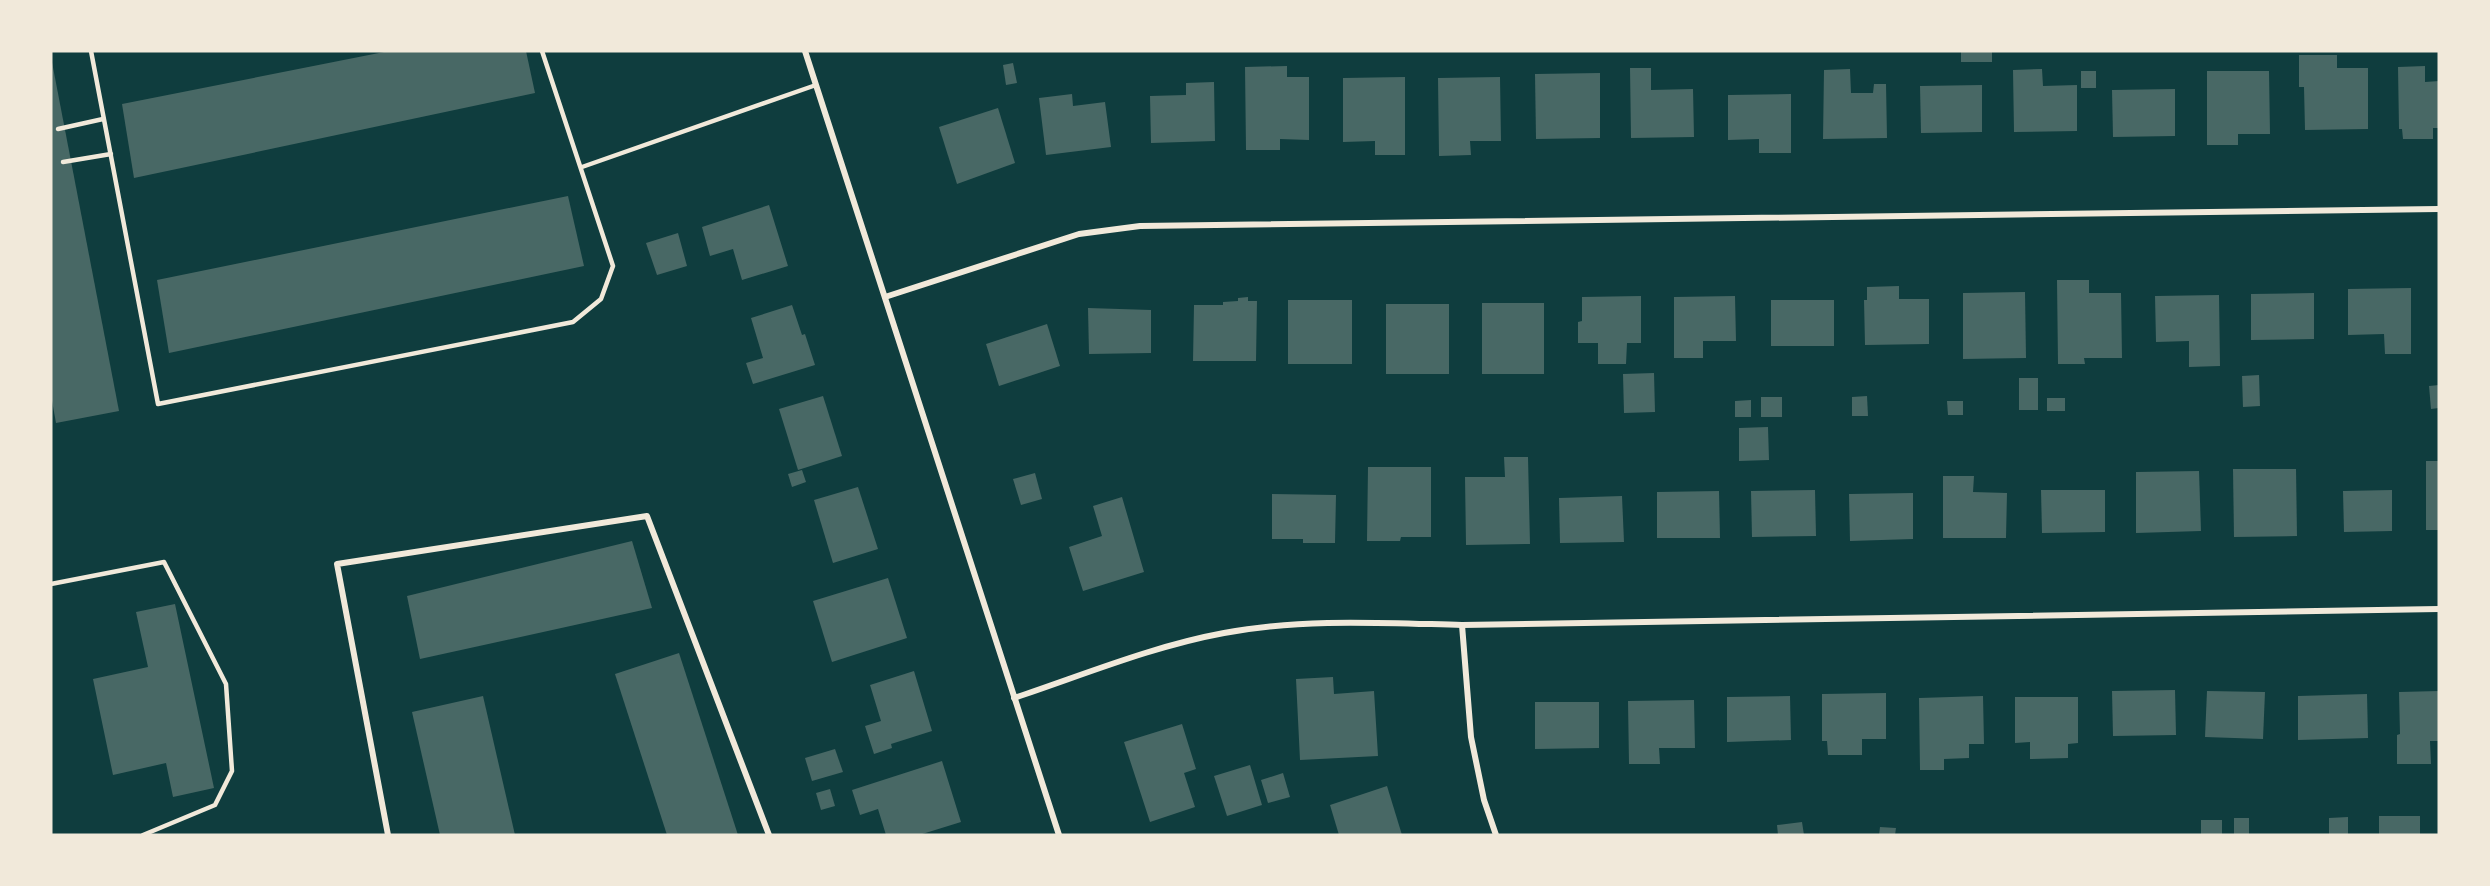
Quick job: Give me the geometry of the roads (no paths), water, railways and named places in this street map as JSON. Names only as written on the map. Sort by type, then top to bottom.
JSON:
[{"type":"street","points":[[805,51],[1059,835]]},
{"type":"street","points":[[885,297],[1079,234],[1140,226],[2439,209]]},
{"type":"street","points":[[388,835],[338,564],[647,516],[769,835]]},
{"type":"street","points":[[1014,698],[1180,643],[1226,632],[1318,622],[1462,625],[2439,609]]},
{"type":"street","points":[[1462,625],[1471,737],[1484,800],[1496,835]]},
{"type":"lane","points":[[91,51],[158,404],[573,322],[602,299],[613,266],[542,51]]},
{"type":"lane","points":[[582,167],[816,85]]},
{"type":"lane","points":[[58,129],[103,119]]},
{"type":"lane","points":[[63,162],[111,154]]},
{"type":"lane","points":[[51,584],[164,562],[226,684],[232,771],[215,805],[143,835]]}]
